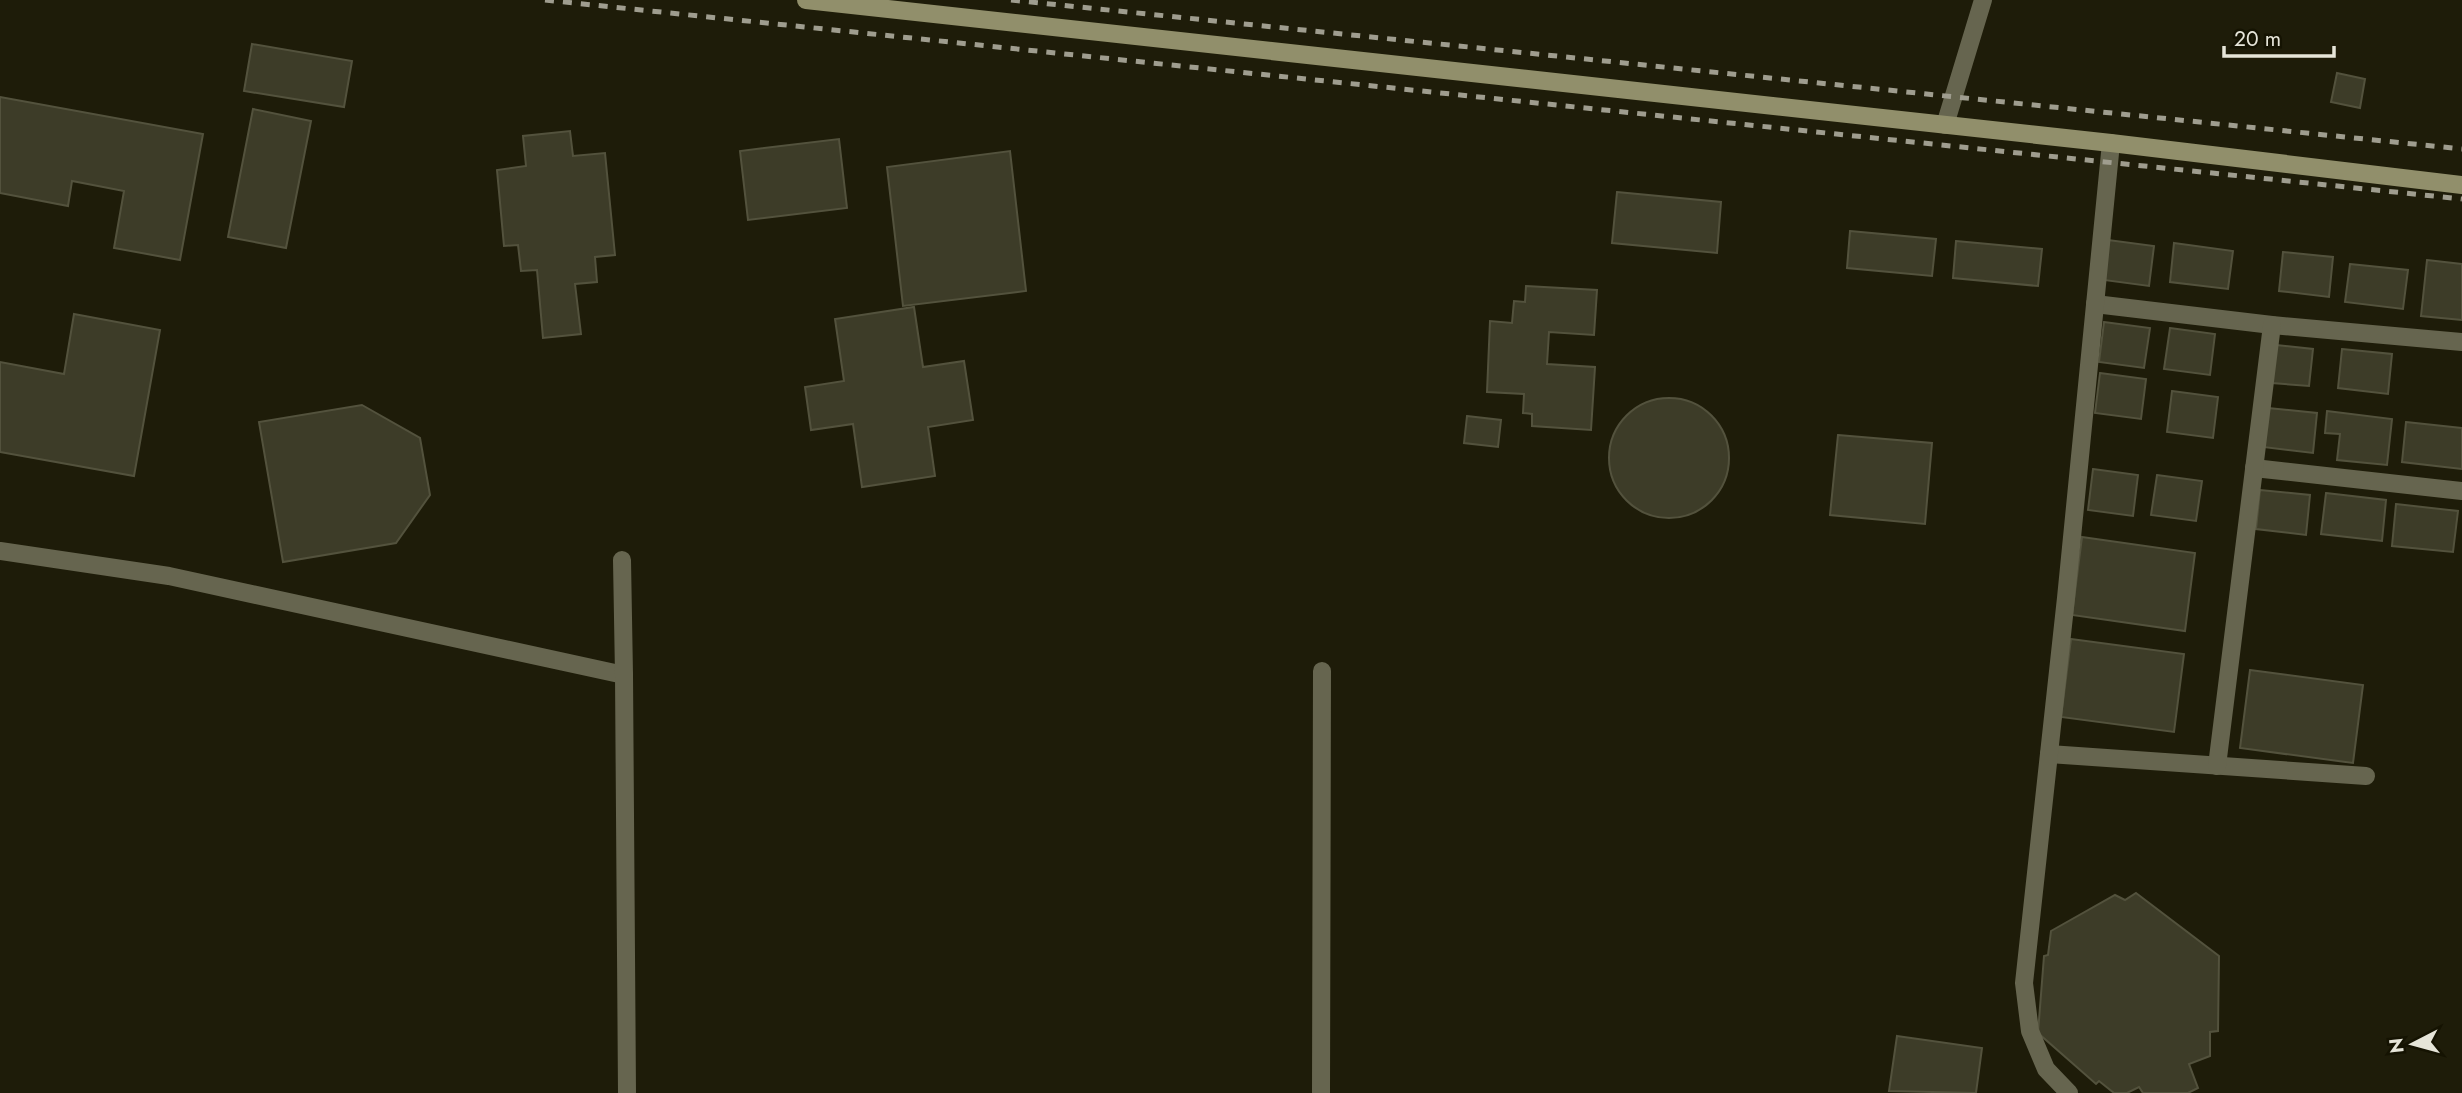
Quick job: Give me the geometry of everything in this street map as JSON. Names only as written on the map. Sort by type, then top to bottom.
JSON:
[{"type":"street","points":[[806,0],[2111,143],[2462,185]]},
{"type":"street","points":[[1945,125],[1983,0]]},
{"type":"street","points":[[2069,1093],[2046,1069],[2030,1031],[2024,983],[2111,143]]},
{"type":"street","points":[[2095,304],[2272,325],[2462,342]]},
{"type":"street","points":[[2217,765],[2272,325]]},
{"type":"street","points":[[2254,468],[2462,491]]},
{"type":"street","points":[[0,551],[169,576],[624,675]]},
{"type":"street","points":[[622,560],[627,1093]]},
{"type":"street","points":[[1321,1093],[1322,671]]},
{"type":"street","points":[[2049,754],[2366,776]]},
{"type":"building","points":[[252,44],[352,61],[344,107],[244,91]]},
{"type":"building","points":[[2337,73],[2365,79],[2360,108],[2331,102]]},
{"type":"building","points":[[0,97],[203,134],[180,260],[114,248],[124,191],[72,181],[68,206],[0,193]]},
{"type":"building","points":[[253,109],[311,121],[286,248],[228,237]]},
{"type":"building","points":[[570,131],[573,156],[605,153],[615,255],[595,257],[597,282],[575,284],[581,334],[543,338],[537,270],[521,271],[518,245],[504,246],[497,170],[526,166],[523,136]]},
{"type":"building","points":[[839,139],[847,208],[748,220],[740,151]]},
{"type":"building","points":[[1010,151],[1026,291],[903,306],[887,167]]},
{"type":"building","points":[[1617,192],[1721,202],[1717,253],[1612,243]]},
{"type":"building","points":[[1850,231],[1936,239],[1932,276],[1847,268]]},
{"type":"building","points":[[2108,240],[2154,246],[2149,286],[2104,280]]},
{"type":"building","points":[[1956,241],[2042,249],[2038,286],[1953,278]]},
{"type":"building","points":[[2174,243],[2233,251],[2228,289],[2170,282]]},
{"type":"building","points":[[2283,252],[2333,257],[2329,297],[2279,291]]},
{"type":"building","points":[[2427,260],[2462,264],[2462,320],[2421,316]]},
{"type":"building","points":[[2350,264],[2408,270],[2403,309],[2345,302]]},
{"type":"building","points":[[1526,286],[1597,290],[1594,335],[1549,332],[1547,364],[1595,367],[1591,430],[1532,426],[1532,414],[1523,413],[1524,394],[1487,392],[1490,321],[1512,323],[1514,301],[1525,302]]},
{"type":"building","points":[[914,307],[923,367],[964,361],[973,420],[928,427],[935,476],[862,487],[853,424],[811,430],[805,387],[844,381],[835,319]]},
{"type":"building","points":[[74,314],[160,330],[134,476],[0,452],[0,362],[64,374]]},
{"type":"building","points":[[2104,322],[2150,328],[2144,368],[2099,362]]},
{"type":"building","points":[[2170,328],[2215,334],[2210,375],[2164,369]]},
{"type":"building","points":[[2276,345],[2313,349],[2309,386],[2272,383]]},
{"type":"building","points":[[2342,349],[2392,354],[2388,394],[2338,388]]},
{"type":"building","points":[[2100,373],[2146,379],[2141,419],[2095,413]]},
{"type":"building","points":[[2172,391],[2218,397],[2213,438],[2167,432]]},
{"type":"building","points":[[1669,398],[1692,403],[1711,416],[1724,435],[1729,458],[1724,481],[1711,500],[1692,513],[1669,518],[1646,513],[1627,500],[1614,481],[1609,458],[1614,435],[1627,416],[1646,403]]},
{"type":"building","points":[[362,405],[420,438],[430,495],[396,543],[283,562],[259,422]]},
{"type":"building","points":[[2268,408],[2317,413],[2313,453],[2263,447]]},
{"type":"building","points":[[2327,411],[2392,419],[2387,465],[2337,460],[2340,434],[2325,433]]},
{"type":"building","points":[[1467,416],[1501,420],[1498,447],[1464,443]]},
{"type":"building","points":[[2406,422],[2462,428],[2462,469],[2402,462]]},
{"type":"building","points":[[1838,435],[1932,443],[1925,524],[1830,515]]},
{"type":"building","points":[[2093,469],[2138,475],[2133,516],[2088,510]]},
{"type":"building","points":[[2157,475],[2202,481],[2196,521],[2151,515]]},
{"type":"building","points":[[2260,490],[2310,495],[2306,535],[2256,529]]},
{"type":"building","points":[[2326,493],[2386,500],[2382,541],[2321,534]]},
{"type":"building","points":[[2396,504],[2458,511],[2453,552],[2392,546]]},
{"type":"building","points":[[2082,537],[2195,553],[2185,631],[2072,615]]},
{"type":"building","points":[[2071,639],[2184,654],[2174,732],[2061,717]]},
{"type":"building","points":[[2250,670],[2363,685],[2353,763],[2240,748]]},
{"type":"building","points":[[2136,893],[2219,956],[2218,1031],[2210,1032],[2210,1056],[2189,1064],[2198,1088],[2188,1093],[2143,1093],[2139,1087],[2127,1093],[2114,1093],[2099,1081],[2096,1084],[2038,1033],[2044,956],[2048,955],[2051,931],[2115,895],[2125,900]]},
{"type":"building","points":[[1897,1036],[1982,1048],[1976,1093],[1889,1091]]},
{"type":"railway","points":[[545,0],[2462,199]]},
{"type":"railway","points":[[1011,0],[2462,149]]}]
